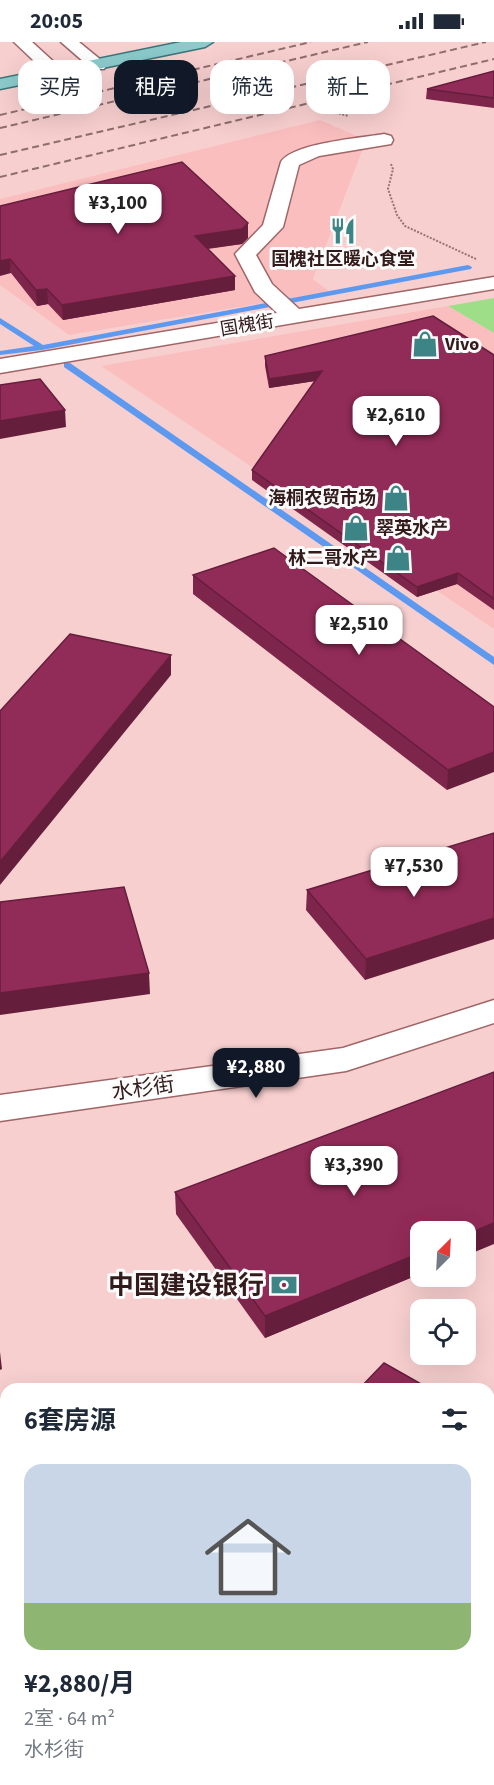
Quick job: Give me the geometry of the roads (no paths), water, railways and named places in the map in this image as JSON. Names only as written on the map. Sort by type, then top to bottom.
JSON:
[{"type":"main road","points":[[54,60],[142,42]]},
{"type":"main road","points":[[102,64],[205,42]]},
{"type":"main road","points":[[0,70],[18,67]]},
{"type":"main road","points":[[0,84],[18,81]]},
{"type":"street","points":[[22,42],[42,60]]},
{"type":"street","points":[[69,42],[91,60]]},
{"type":"street","points":[[284,308],[263,287],[245,254],[273,227],[290,162],[314,151],[384,140]]},
{"type":"street","name":"国槐街","points":[[0,366],[284,308],[494,283]]},
{"type":"street","name":"水杉街","points":[[0,1108],[346,1059],[494,1011]]},
{"type":"waterway","points":[[42,348],[468,267]]},
{"type":"waterway","points":[[0,320],[42,348]]},
{"type":"waterway","points":[[0,353],[42,348]]},
{"type":"waterway","points":[[67,365],[494,662]]},
{"type":"railway","points":[[0,115],[311,42]]},
{"type":"railway","points":[[0,128],[368,42]]},
{"type":"railway","points":[[0,155],[486,42]]},
{"type":"railway","points":[[0,177],[494,59]]},
{"type":"place","name":"国槐社区暖心食堂","points":[[343,231]]},
{"type":"place","name":"Vivo","points":[[425,344]]},
{"type":"place","name":"海桐农贸市场","points":[[396,498]]},
{"type":"place","name":"翠英水产","points":[[356,528]]},
{"type":"place","name":"林二哥水产","points":[[398,558]]},
{"type":"place","name":"中国建设银行","points":[[284,1285]]}]
